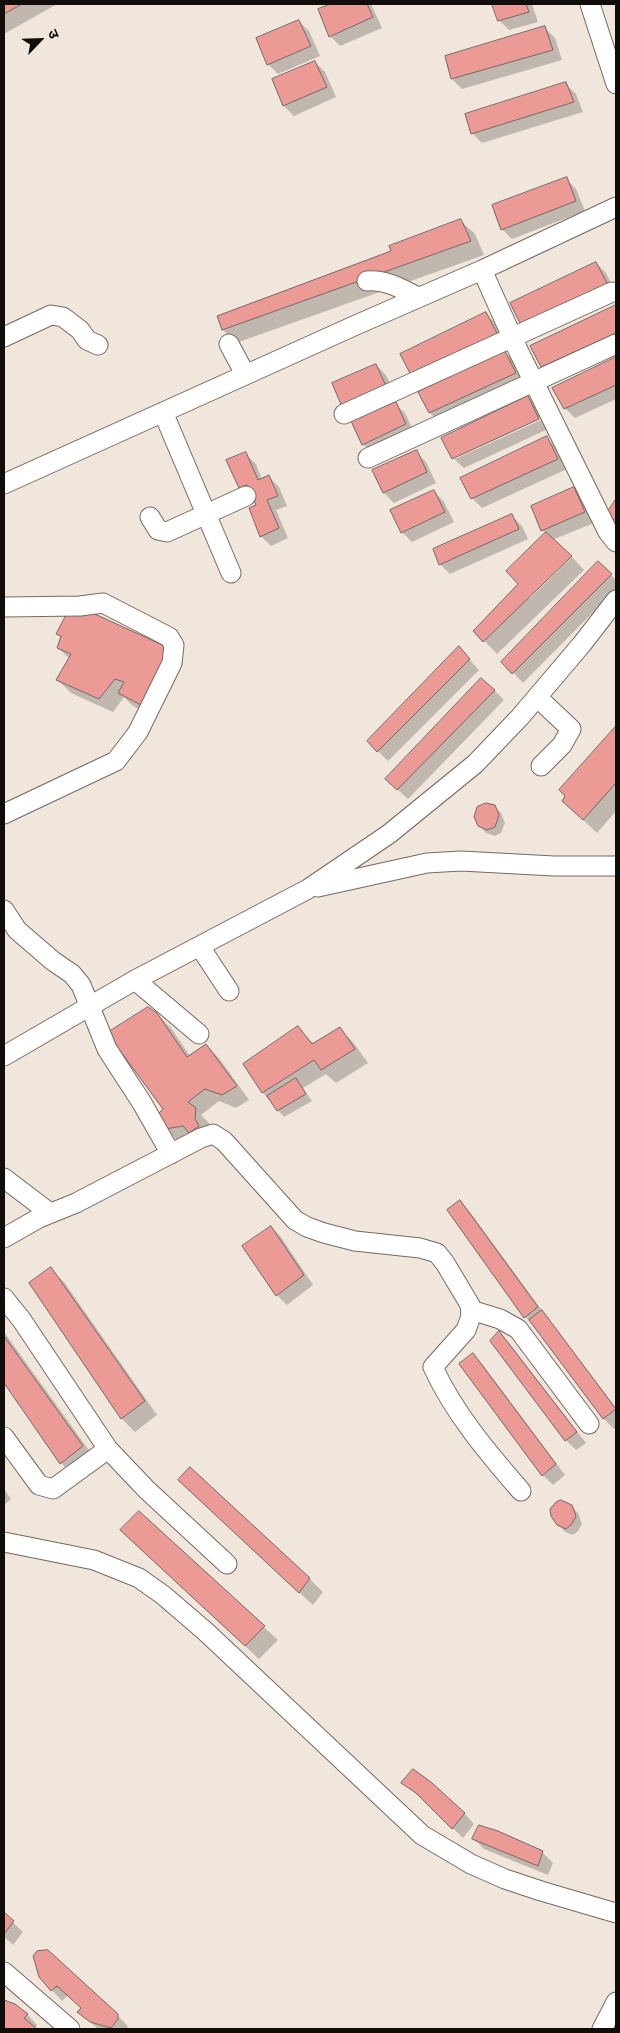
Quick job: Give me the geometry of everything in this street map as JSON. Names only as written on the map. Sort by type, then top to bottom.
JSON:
[{"type":"street","points":[[590,4],[616,84]]},
{"type":"street","points":[[4,484],[245,374],[482,270],[616,207]]},
{"type":"street","points":[[482,270],[534,382],[608,532],[616,542]]},
{"type":"street","points":[[367,281],[378,280],[418,298]]},
{"type":"street","points":[[344,414],[612,292]]},
{"type":"street","points":[[4,337],[51,315],[63,317],[80,330],[87,340],[98,345]]},
{"type":"street","points":[[228,344],[245,374]]},
{"type":"street","points":[[368,458],[616,344]]},
{"type":"street","points":[[163,412],[231,573]]},
{"type":"street","points":[[150,517],[158,530],[167,532],[246,496]]},
{"type":"street","points":[[4,1056],[135,980],[308,889],[389,834],[475,764],[538,697],[616,600]]},
{"type":"street","points":[[4,607],[80,606],[103,603],[169,637],[174,645],[172,663],[138,732],[116,761],[4,814]]},
{"type":"street","points":[[538,697],[571,729],[562,745],[542,766]]},
{"type":"street","points":[[308,889],[427,863],[461,861],[554,866],[616,866]]},
{"type":"street","points":[[4,910],[16,930],[53,961],[72,974],[81,985],[107,1049],[171,1154]]},
{"type":"street","points":[[200,947],[229,991]]},
{"type":"street","points":[[135,980],[199,1034]]},
{"type":"street","points":[[4,1238],[213,1134],[230,1147],[294,1220],[307,1228],[355,1241],[420,1248],[436,1253],[445,1263],[470,1305],[472,1316],[466,1330],[433,1367],[441,1385],[485,1449],[521,1491]]},
{"type":"street","points":[[4,1178],[50,1214]]},
{"type":"street","points":[[4,1298],[21,1319],[108,1449],[147,1490],[227,1564]]},
{"type":"street","points":[[471,1310],[500,1319],[518,1329],[589,1424]]},
{"type":"street","points":[[4,1437],[39,1485],[53,1489],[108,1449]]},
{"type":"street","points":[[4,1542],[94,1560],[139,1578],[163,1595],[205,1631],[387,1805],[422,1835],[471,1864],[506,1879],[616,1913]]},
{"type":"street","points":[[4,1972],[70,2029]]},
{"type":"street","points":[[608,2028],[616,2002]]},
{"type":"building","points":[[4,4],[22,4],[4,14]]},
{"type":"building","points":[[331,4],[367,4],[373,17],[329,37],[318,9]]},
{"type":"building","points":[[492,4],[526,4],[529,12],[498,21]]},
{"type":"building","points":[[299,20],[311,46],[267,65],[256,38]]},
{"type":"building","points":[[545,26],[553,50],[451,79],[445,56]]},
{"type":"building","points":[[315,61],[327,87],[283,106],[272,79]]},
{"type":"building","points":[[566,82],[574,102],[471,134],[465,114]]},
{"type":"building","points":[[567,177],[576,201],[501,230],[492,205]]},
{"type":"building","points":[[461,219],[471,241],[222,330],[217,316],[391,251],[389,246]]},
{"type":"building","points":[[596,262],[608,285],[521,325],[510,303]]},
{"type":"building","points":[[616,305],[616,333],[541,367],[530,346]]},
{"type":"building","points":[[486,312],[498,335],[411,375],[400,354]]},
{"type":"building","points":[[505,351],[516,373],[429,413],[418,392]]},
{"type":"building","points":[[616,357],[616,385],[564,409],[552,388]]},
{"type":"building","points":[[376,364],[386,386],[342,407],[332,383]]},
{"type":"building","points":[[528,396],[539,419],[452,459],[441,438]]},
{"type":"building","points":[[396,402],[406,424],[362,445],[351,421]]},
{"type":"building","points":[[547,436],[558,459],[471,499],[460,478]]},
{"type":"building","points":[[417,450],[427,472],[383,493],[372,470]]},
{"type":"building","points":[[246,452],[258,480],[269,475],[278,496],[267,500],[279,528],[260,537],[249,508],[256,505],[247,485],[239,488],[226,460]]},
{"type":"building","points":[[574,487],[585,512],[541,531],[531,506]]},
{"type":"building","points":[[434,490],[445,512],[401,533],[390,510]]},
{"type":"building","points":[[616,499],[616,521],[606,514]]},
{"type":"building","points":[[512,514],[519,529],[439,565],[433,549]]},
{"type":"building","points":[[546,532],[572,556],[483,642],[473,631],[518,584],[506,571]]},
{"type":"building","points":[[598,561],[612,574],[512,674],[501,662]]},
{"type":"building","points":[[84,609],[171,649],[141,705],[118,693],[124,682],[115,679],[99,699],[56,680],[71,654],[57,648],[61,636],[56,634],[67,613],[78,616]]},
{"type":"building","points":[[459,646],[470,659],[377,752],[367,741]]},
{"type":"building","points":[[481,678],[495,690],[397,790],[385,779]]},
{"type":"building","points":[[616,726],[616,783],[583,820],[562,801],[565,796],[559,790]]},
{"type":"building","points":[[486,803],[495,805],[499,815],[495,827],[487,830],[478,826],[474,817],[477,807]]},
{"type":"building","points":[[148,1007],[157,1013],[187,1057],[206,1044],[237,1086],[222,1095],[205,1089],[188,1102],[196,1108],[195,1119],[199,1126],[189,1133],[183,1126],[165,1129],[155,1117],[163,1109],[107,1033]]},
{"type":"building","points":[[298,1026],[312,1044],[340,1027],[355,1049],[321,1070],[314,1060],[262,1093],[243,1064]]},
{"type":"building","points":[[296,1078],[306,1094],[277,1111],[267,1096]]},
{"type":"building","points":[[460,1200],[538,1307],[524,1318],[447,1210]]},
{"type":"building","points":[[271,1226],[304,1275],[276,1296],[242,1246]]},
{"type":"building","points":[[51,1267],[145,1401],[121,1419],[29,1283]]},
{"type":"building","points":[[542,1310],[616,1409],[603,1419],[529,1320]]},
{"type":"building","points":[[499,1331],[577,1432],[565,1441],[490,1341]]},
{"type":"building","points":[[4,1336],[83,1446],[60,1464],[4,1383]]},
{"type":"building","points":[[473,1353],[556,1464],[542,1476],[459,1364]]},
{"type":"building","points":[[190,1467],[310,1578],[299,1593],[178,1480]]},
{"type":"building","points":[[561,1500],[572,1505],[576,1516],[572,1524],[566,1529],[557,1525],[551,1516],[550,1509],[556,1502]]},
{"type":"building","points":[[139,1511],[265,1626],[245,1646],[120,1530]]},
{"type":"building","points":[[413,1769],[431,1782],[465,1813],[452,1829],[416,1793],[401,1783]]},
{"type":"building","points":[[479,1825],[498,1831],[543,1851],[538,1866],[472,1839]]},
{"type":"building","points":[[4,1912],[14,1921],[4,1934]]},
{"type":"building","points":[[48,1950],[118,2014],[118,2019],[111,2028],[90,2022],[77,2012],[81,2008],[57,1986],[51,1991],[39,1977],[33,1956],[37,1951]]},
{"type":"building","points":[[4,2000],[15,2004],[28,2014],[24,2018],[37,2029],[6,2029],[4,2027]]}]
